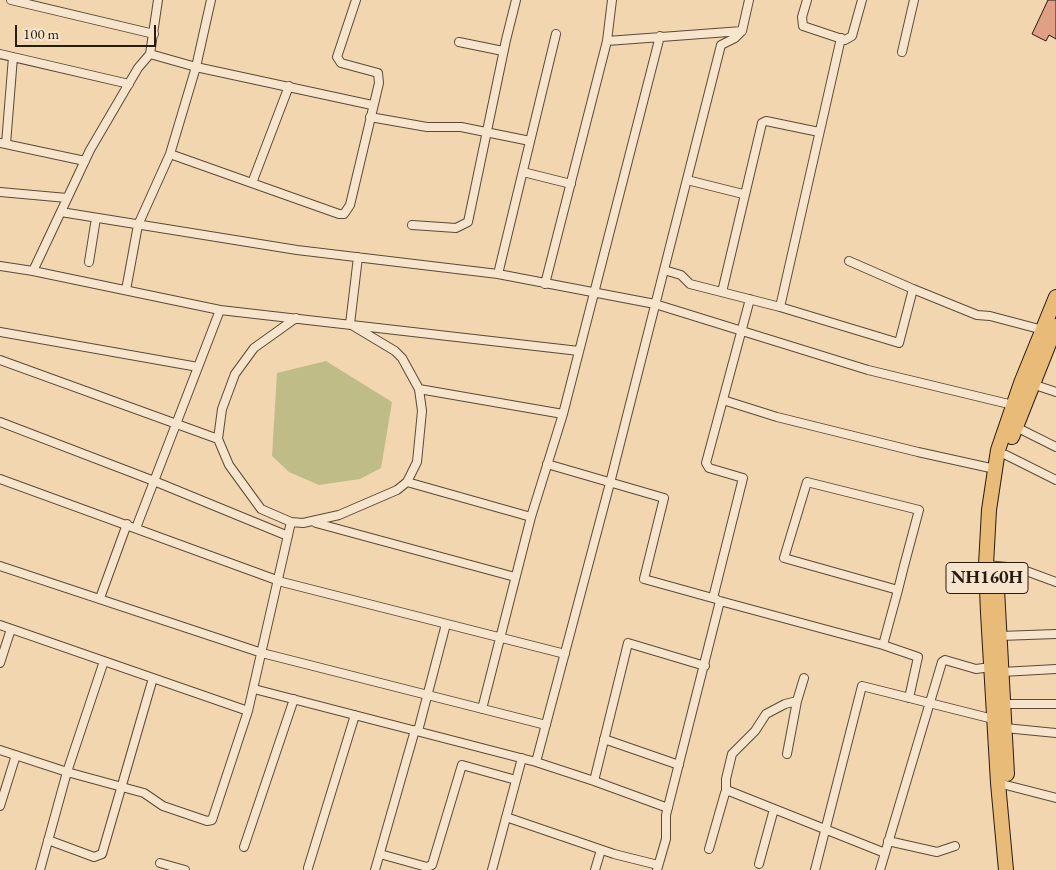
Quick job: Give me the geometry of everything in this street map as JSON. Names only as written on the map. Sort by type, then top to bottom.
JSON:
[{"type":"highway","name":"NH160H","points":[[1001,722],[1003,704],[996,669],[1000,636],[991,566],[996,520],[1006,455],[1047,347],[1056,297]]},
{"type":"highway","name":"NH160H","points":[[1006,870],[1001,722],[996,669],[988,510],[998,450],[1014,405],[1047,347]]},
{"type":"highway","name":"NH160H","points":[[1003,784],[1014,870]]},
{"type":"street","points":[[11,0],[154,34]]},
{"type":"street","points":[[33,271],[85,160],[129,84],[150,54],[158,0]]},
{"type":"street","points":[[126,290],[138,225],[170,154],[196,67],[211,0]]},
{"type":"street","points":[[170,154],[339,214],[344,214],[350,204],[379,83],[378,74],[341,63],[337,57],[356,0]]},
{"type":"street","points":[[412,225],[456,228],[466,225],[503,51],[516,0]]},
{"type":"street","points":[[545,284],[607,41],[612,0]]},
{"type":"street","points":[[536,762],[610,483],[721,46],[735,38],[742,31],[749,0]]},
{"type":"street","points":[[807,0],[802,17],[804,26],[845,40],[852,36],[862,0]]},
{"type":"street","points":[[902,52],[914,0]]},
{"type":"street","points":[[607,41],[742,31]]},
{"type":"street","points":[[498,274],[556,34]]},
{"type":"street","points":[[482,709],[531,517],[563,414],[660,36]]},
{"type":"street","points":[[780,307],[841,38]]},
{"type":"street","points":[[459,42],[503,51]]},
{"type":"street","points":[[0,54],[129,84]]},
{"type":"street","points":[[150,54],[196,67],[289,86],[372,106]]},
{"type":"street","points":[[13,57],[3,144],[85,160]]},
{"type":"street","points":[[252,183],[289,86]]},
{"type":"street","points":[[370,117],[427,127],[461,127],[530,141]]},
{"type":"street","points":[[722,292],[744,194],[764,121],[819,132]]},
{"type":"street","points":[[523,172],[571,184]]},
{"type":"street","points":[[687,180],[744,194]]},
{"type":"street","points":[[0,192],[66,198]]},
{"type":"street","points":[[61,212],[358,257],[498,274],[594,294],[655,304],[868,370],[1014,405]]},
{"type":"street","points":[[89,262],[96,218]]},
{"type":"street","points":[[350,324],[358,257]]},
{"type":"street","points":[[849,261],[977,315],[1050,328]]},
{"type":"street","points":[[0,266],[33,271],[220,310],[579,351]]},
{"type":"street","points":[[664,270],[684,276],[690,284],[780,307],[900,343],[913,289]]},
{"type":"street","points":[[506,817],[658,868],[666,839],[668,808],[705,666],[716,600],[743,478],[706,466],[750,299]]},
{"type":"street","points":[[136,528],[220,310]]},
{"type":"street","points":[[296,318],[254,348],[235,374],[222,409],[218,439],[229,465],[261,509],[291,522],[314,522],[515,577]]},
{"type":"street","points":[[314,522],[356,508],[397,490],[407,482],[412,474],[419,452],[422,411],[420,389],[402,358],[395,351],[350,324]]},
{"type":"street","points":[[0,332],[198,367]]},
{"type":"street","points":[[0,360],[218,439]]},
{"type":"street","points":[[1032,384],[1056,392]]},
{"type":"street","points":[[420,389],[563,414]]},
{"type":"street","points":[[724,400],[777,417],[909,450],[995,468]]},
{"type":"street","points":[[0,422],[154,481],[288,536]]},
{"type":"street","points":[[1016,427],[1056,446]]},
{"type":"street","points":[[1006,455],[1056,480]]},
{"type":"street","points":[[547,464],[664,498],[644,579],[883,644],[918,657],[909,698]]},
{"type":"street","points":[[0,479],[279,581],[565,654]]},
{"type":"street","points":[[407,482],[531,517]]},
{"type":"street","points":[[883,644],[898,590],[919,510],[807,482],[784,558],[898,590]]},
{"type":"street","points":[[0,750],[67,772],[144,792],[162,806],[210,821],[213,817],[254,689],[291,522]]},
{"type":"street","points":[[100,598],[127,524]]},
{"type":"street","points":[[0,566],[262,653],[546,725]]},
{"type":"street","points":[[991,566],[1018,568],[1056,582]]},
{"type":"street","points":[[375,870],[417,731],[446,624]]},
{"type":"street","points":[[0,625],[248,711]]},
{"type":"street","points":[[0,663],[12,629]]},
{"type":"street","points":[[1000,636],[1056,634]]},
{"type":"street","points":[[594,781],[628,643],[705,666]]},
{"type":"street","points":[[880,870],[943,660],[976,669],[1056,669]]},
{"type":"street","points":[[40,870],[67,772],[104,661]]},
{"type":"street","points":[[48,840],[94,857],[99,856],[104,850],[153,678]]},
{"type":"street","points":[[787,754],[797,701],[804,678]]},
{"type":"street","points":[[815,870],[862,686],[1001,722],[1056,733]]},
{"type":"street","points":[[254,689],[536,762],[668,808]]},
{"type":"street","points":[[244,847],[294,699]]},
{"type":"street","points":[[709,849],[726,791],[730,760],[737,748],[755,731],[766,714],[784,704],[797,701]]},
{"type":"street","points":[[1003,704],[1056,704]]},
{"type":"street","points":[[308,868],[355,715]]},
{"type":"street","points":[[604,739],[679,765]]},
{"type":"street","points":[[0,806],[1,797],[16,755]]},
{"type":"street","points":[[492,870],[522,758]]},
{"type":"street","points":[[380,854],[427,867],[432,865],[462,765],[516,780]]},
{"type":"street","points":[[1003,784],[1056,798]]},
{"type":"street","points":[[726,791],[885,853]]},
{"type":"street","points":[[759,864],[774,809]]},
{"type":"street","points":[[888,841],[937,852],[955,846]]},
{"type":"street","points":[[595,870],[601,850]]},
{"type":"street","points":[[160,863],[185,870]]},
{"type":"shaded area","points":[[326,361],[392,402],[381,468],[360,479],[319,485],[289,472],[272,456],[277,373]]},
{"type":"building","points":[[1048,0],[1056,0],[1056,39],[1049,35],[1046,41],[1032,34]]}]
